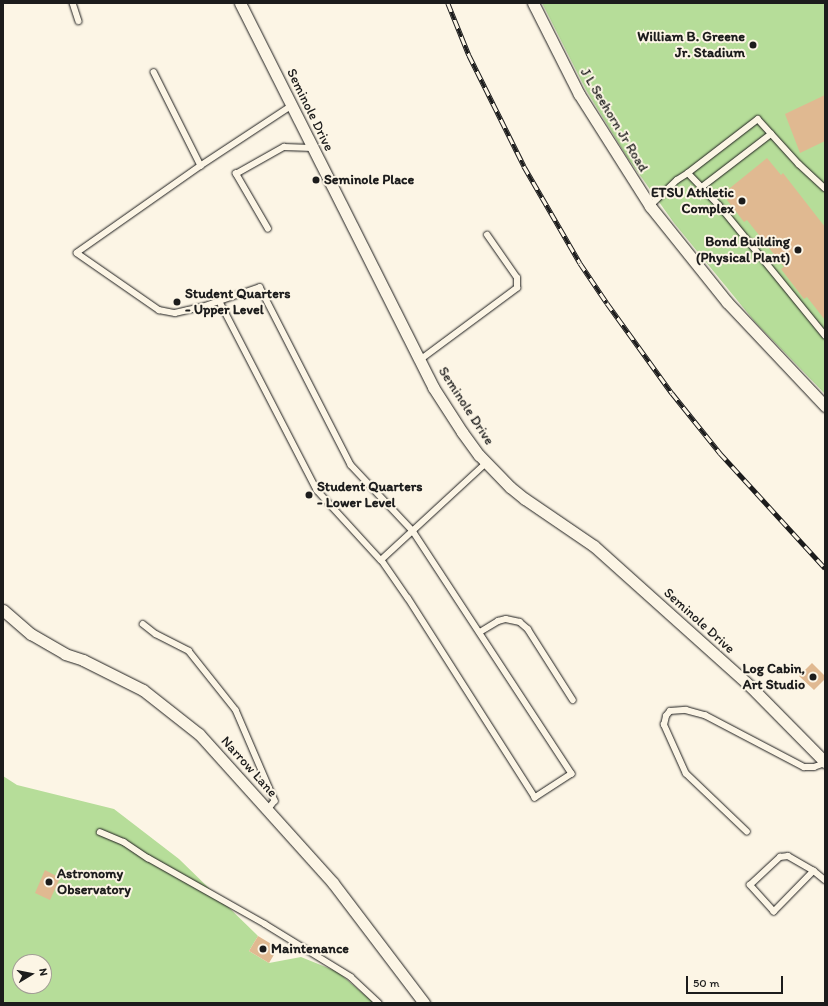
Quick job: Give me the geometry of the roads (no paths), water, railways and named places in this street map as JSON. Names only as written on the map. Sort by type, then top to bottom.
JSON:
[{"type":"street","name":"Seminole Drive","points":[[240,3],[312,148],[447,411],[486,463],[525,499],[594,546],[750,686],[825,762]]},
{"type":"street","name":"J L Seehorn Jr Road","points":[[533,3],[579,94],[650,206],[727,302],[825,406]]},
{"type":"street","name":"Narrow Lane","points":[[3,610],[31,634],[65,654],[83,660],[143,690],[199,734],[333,883],[424,1003]]},
{"type":"lane","points":[[73,3],[80,22]]},
{"type":"lane","points":[[154,72],[201,166]]},
{"type":"lane","points":[[220,302],[316,490],[381,560],[408,599],[535,798],[572,774],[413,531],[351,465],[260,287],[220,302],[175,313],[159,310],[77,253],[201,166],[292,106]]},
{"type":"lane","points":[[650,206],[677,180],[758,119],[799,164],[825,188]]},
{"type":"lane","points":[[702,187],[772,134]]},
{"type":"lane","points":[[268,229],[236,174],[284,147],[312,148]]},
{"type":"lane","points":[[688,173],[719,205],[825,335]]},
{"type":"lane","points":[[420,360],[517,288],[517,278],[487,235]]},
{"type":"lane","points":[[381,560],[486,463]]},
{"type":"lane","points":[[480,632],[498,621],[506,620],[520,622],[528,629],[573,700]]},
{"type":"lane","points":[[143,624],[156,634],[189,651],[236,710],[275,801],[268,810]]},
{"type":"lane","points":[[747,832],[686,774],[664,725],[666,716],[670,711],[686,710],[705,715],[804,767],[814,768],[825,762]]},
{"type":"lane","points":[[100,832],[124,842],[148,858],[265,924],[351,977],[380,1003]]},
{"type":"lane","points":[[814,871],[774,912],[750,885],[780,857],[788,856],[814,871],[825,880]]},
{"type":"railway","points":[[448,3],[469,55],[524,166],[580,263],[672,393],[720,453],[825,568]]},
{"type":"place","name":"William B. Greene Jr. Stadium","points":[[753,45]]},
{"type":"place","name":"Seminole Place","points":[[316,180]]},
{"type":"place","name":"ETSU Athletic Complex","points":[[742,201]]},
{"type":"place","name":"Bond Building (Physical Plant)","points":[[798,250]]},
{"type":"place","name":"Student Quarters - Upper Level","points":[[177,302]]},
{"type":"place","name":"Student Quarters - Lower Level","points":[[309,495]]},
{"type":"place","name":"Log Cabin, Art Studio","points":[[813,677]]},
{"type":"place","name":"Astronomy Observatory","points":[[49,882]]},
{"type":"place","name":"Maintenance","points":[[263,949]]}]
